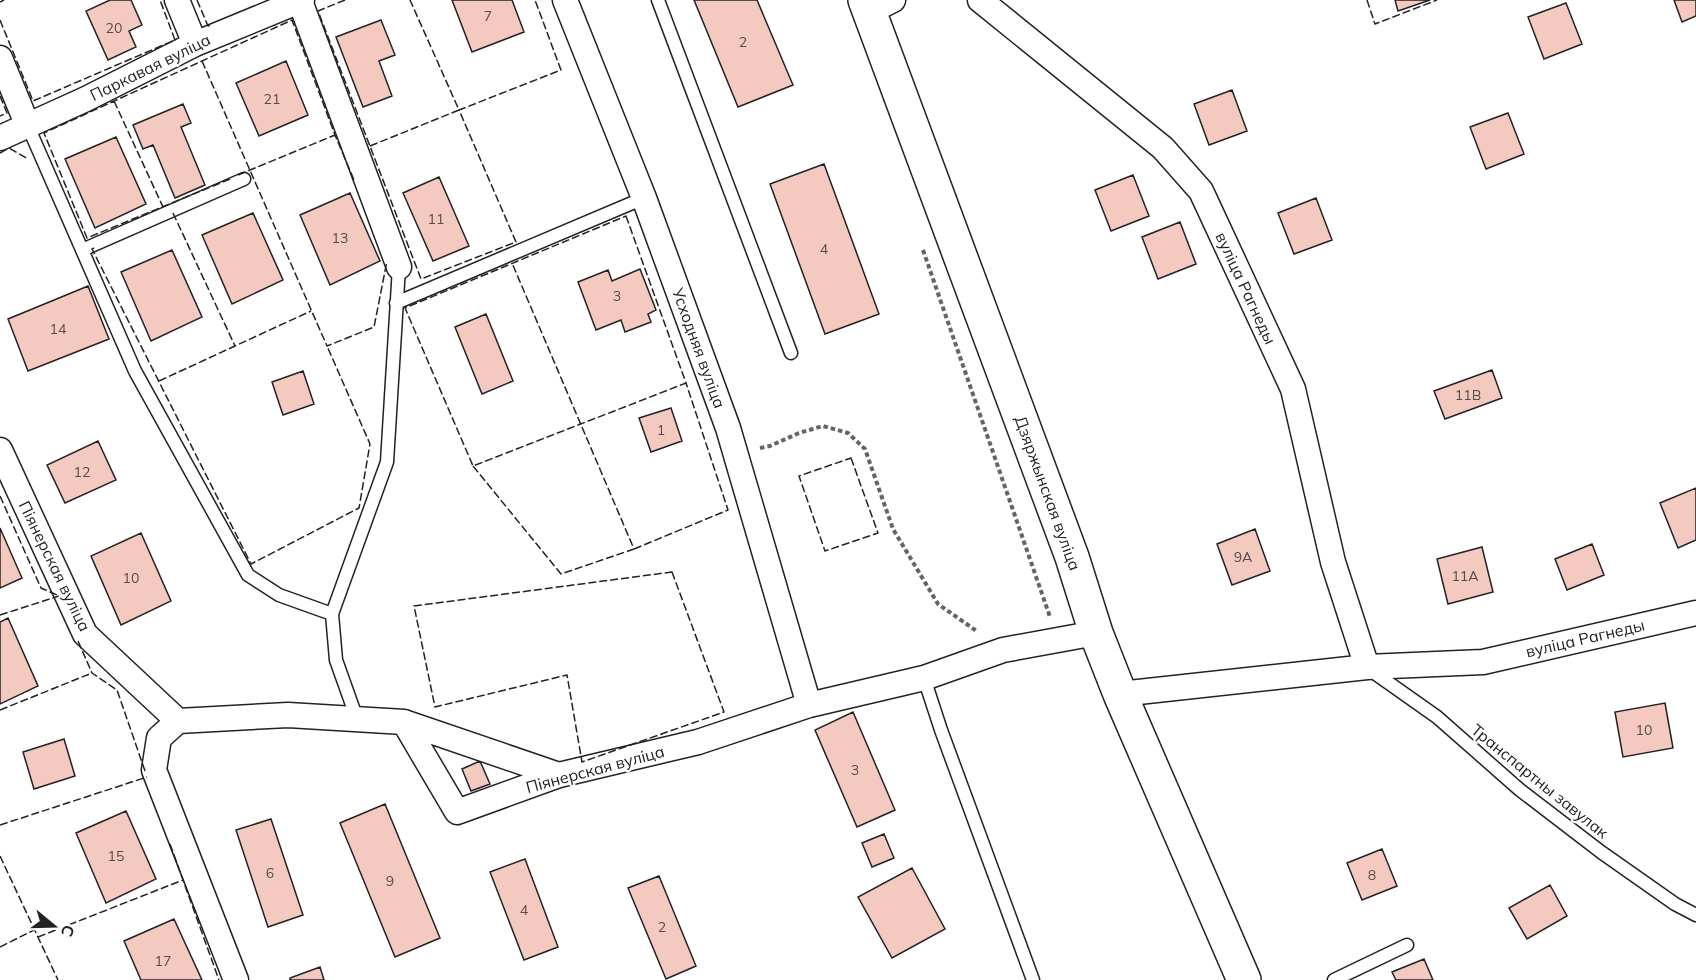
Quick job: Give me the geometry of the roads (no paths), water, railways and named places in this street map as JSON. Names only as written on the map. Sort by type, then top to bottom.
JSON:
[{"type":"main road","name":"Дзяржынская вуліца","points":[[876,4],[1068,546],[1096,633],[1120,694],[1244,980]]},
{"type":"street","points":[[177,0],[195,44]]},
{"type":"street","name":"Усходняя вуліца","points":[[565,0],[644,198],[728,428],[808,705]]},
{"type":"street","name":"вуліца Рагнеды","points":[[980,0],[1163,148],[1201,191],[1293,389],[1333,562],[1367,667]]},
{"type":"street","points":[[301,1],[399,267]]},
{"type":"street","name":"Паркавая вуліца","points":[[0,138],[86,99],[195,44],[301,1]]},
{"type":"street","points":[[0,58],[27,124]]},
{"type":"street","name":"Піянерская вуліца","points":[[0,450],[86,634],[178,721]]},
{"type":"street","name":"вуліца Рагнеды","points":[[1120,694],[1367,667],[1483,662],[1696,613]]},
{"type":"street","name":"Піянерская вуліца","points":[[404,722],[457,812],[559,775],[698,742],[808,705],[924,678],[1003,650],[1096,633]]},
{"type":"street","points":[[236,980],[154,770],[159,738],[178,721],[288,715],[404,722],[559,775]]},
{"type":"lane","points":[[658,0],[791,353]]},
{"type":"lane","points":[[27,124],[135,371],[248,575],[279,595],[332,614]]},
{"type":"lane","points":[[82,250],[244,179]]},
{"type":"lane","points":[[396,303],[644,198]]},
{"type":"lane","points":[[357,719],[336,660],[332,614],[387,462],[399,267]]},
{"type":"lane","name":"Транспартны завулак","points":[[1367,667],[1437,717],[1520,790],[1601,852],[1675,904],[1696,915]]},
{"type":"lane","points":[[924,678],[1033,980]]},
{"type":"lane","points":[[1334,980],[1407,945]]}]
